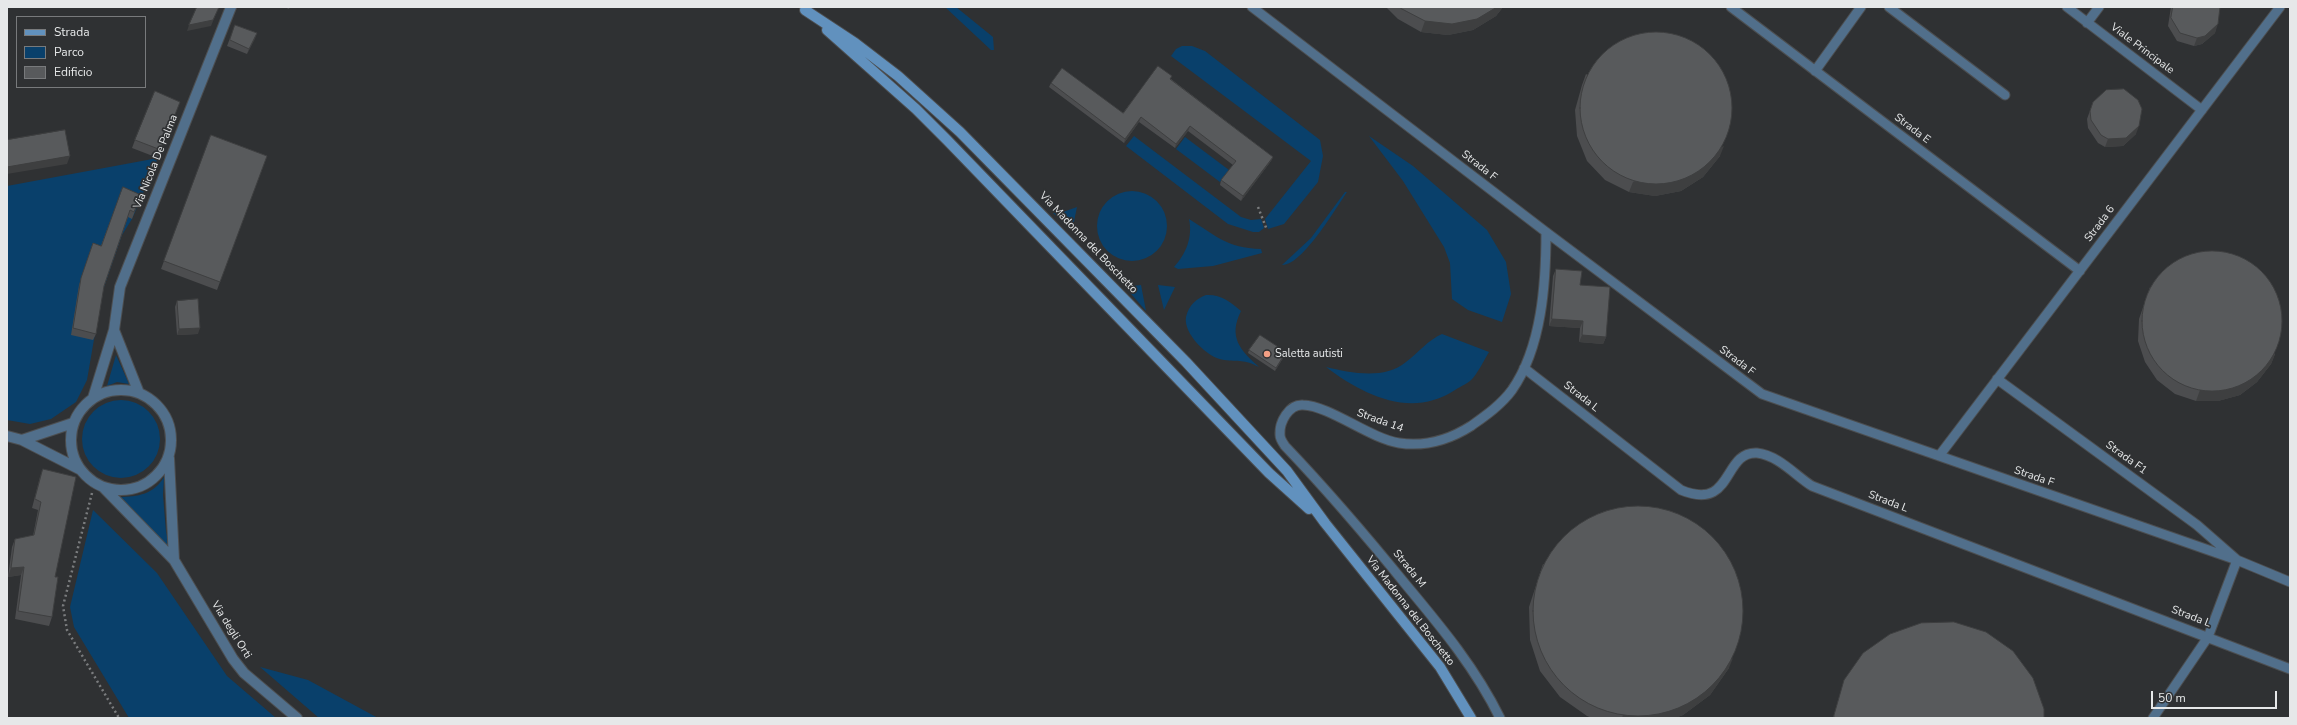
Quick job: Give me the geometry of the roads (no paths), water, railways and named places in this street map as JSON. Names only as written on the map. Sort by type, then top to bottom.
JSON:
[{"type":"main road","name":"Via Madonna del Boschetto","points":[[803,8],[947,140],[1269,473],[1325,523]]},
{"type":"main road","name":"Via Madonna del Boschetto","points":[[803,8],[854,43],[898,76],[976,148],[1035,206],[1228,406],[1287,471],[1325,523],[1440,667],[1471,718]]},
{"type":"street","name":"Via Nicola De Palma","points":[[93,398],[114,330],[120,287],[231,7]]},
{"type":"street","name":"Via Nicola De Palma","points":[[114,330],[139,392]]},
{"type":"street","points":[[7,436],[22,440],[79,469],[95,483],[104,488],[120,491],[135,489],[150,482],[161,472],[169,458],[172,442],[170,426],[164,412],[153,400],[139,392],[123,390],[107,392],[93,398],[81,409],[73,423],[71,446],[72,454],[79,469]]},
{"type":"street","points":[[22,440],[73,423]]},
{"type":"street","name":"Via degli Orti","points":[[169,458],[174,560]]},
{"type":"street","name":"Via degli Orti","points":[[104,488],[174,560],[233,659],[244,673],[298,718]]},
{"type":"lane","name":"Strada F","points":[[1252,7],[1546,232],[1762,394],[2237,560],[2290,582]]},
{"type":"lane","name":"Strada E","points":[[1730,7],[1740,10],[1815,71],[2080,271]]},
{"type":"lane","points":[[1815,71],[1861,7]]},
{"type":"lane","points":[[1889,7],[2005,95]]},
{"type":"lane","name":"Viale Principale","points":[[2067,7],[2202,110]]},
{"type":"lane","points":[[2087,23],[2099,7]]},
{"type":"lane","name":"Strada 6","points":[[1939,456],[2280,7]]},
{"type":"lane","name":"Strada 14","points":[[1285,446],[1280,436],[1281,424],[1292,408],[1305,404],[1398,443],[1431,444],[1459,434],[1487,415],[1511,391],[1524,368],[1536,332],[1543,300],[1546,272],[1546,232]]},
{"type":"lane","name":"Strada L","points":[[1524,368],[1681,490],[1692,495],[1704,496],[1714,492],[1736,463],[1745,457],[1757,453],[1783,464],[1812,486],[2290,669]]},
{"type":"lane","name":"Strada F1","points":[[1997,379],[2197,525],[2237,560]]},
{"type":"lane","name":"Strada M","points":[[1285,446],[1342,507],[1460,650],[1490,698],[1500,718]]},
{"type":"lane","points":[[2153,718],[2208,637],[2237,560]]},
{"type":"place","name":"Saletta autisti","points":[[1267,354]]}]
